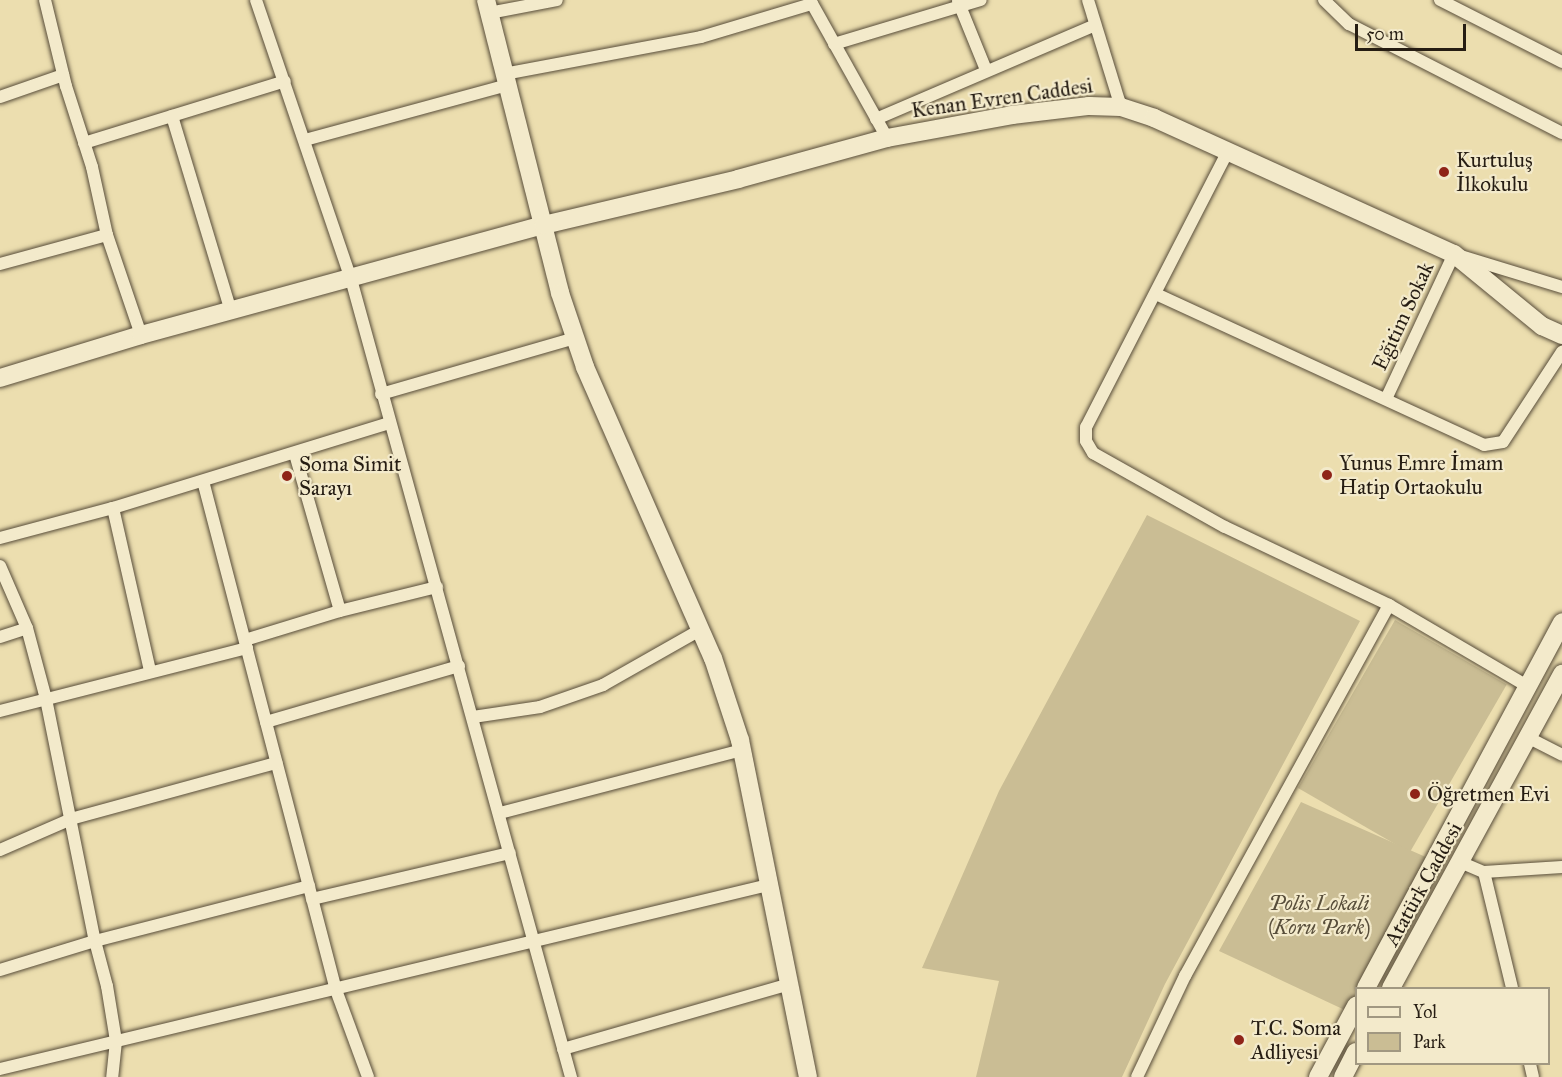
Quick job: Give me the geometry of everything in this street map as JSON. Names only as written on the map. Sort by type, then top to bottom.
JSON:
[{"type":"street","points":[[45,0],[63,75],[84,143],[107,234],[141,335]]},
{"type":"street","points":[[256,0],[351,279],[571,1077]]},
{"type":"street","points":[[557,0],[488,7],[575,338],[585,367],[713,658],[742,750],[768,885],[797,1011],[808,1077]]},
{"type":"street","points":[[834,44],[959,4],[981,0]]},
{"type":"street","points":[[1088,0],[1121,107]]},
{"type":"street","points":[[1324,0],[1349,24],[1562,133]]},
{"type":"street","points":[[1440,0],[1562,62]]},
{"type":"street","points":[[305,140],[506,80],[701,37],[811,2],[887,138]]},
{"type":"street","points":[[959,4],[986,70]]},
{"type":"street","points":[[876,119],[1095,25]]},
{"type":"street","points":[[0,97],[63,75]]},
{"type":"street","points":[[84,143],[285,81]]},
{"type":"street","name":"Kenan Evren Caddesi","points":[[0,378],[141,335],[544,225],[738,178],[887,138],[1012,115],[1089,106],[1121,107],[1154,118],[1454,254],[1542,326],[1562,335]]},
{"type":"street","points":[[172,116],[231,312]]},
{"type":"street","points":[[1228,151],[1086,427],[1086,441],[1093,453],[1225,527],[1389,605],[1529,687]]},
{"type":"street","points":[[0,264],[107,234]]},
{"type":"street","name":"Eğitim Sokak","points":[[1386,399],[1454,254],[1562,287]]},
{"type":"street","points":[[1156,294],[1484,445],[1503,442],[1562,352]]},
{"type":"street","points":[[381,394],[575,338]]},
{"type":"street","points":[[0,538],[113,508],[295,454],[389,423]]},
{"type":"street","points":[[295,454],[340,611]]},
{"type":"street","points":[[203,481],[336,990],[368,1077]]},
{"type":"street","points":[[113,508],[150,671]]},
{"type":"street","points":[[0,566],[27,628],[46,699],[95,941],[107,986],[116,1041],[112,1077]]},
{"type":"street","points":[[0,711],[246,644],[340,611],[437,587]]},
{"type":"street","points":[[1137,1077],[1185,976],[1389,605]]},
{"type":"street","points":[[1367,987],[1562,622]]},
{"type":"street","points":[[0,638],[27,628]]},
{"type":"street","points":[[473,717],[540,707],[603,685],[700,630]]},
{"type":"street","points":[[266,722],[459,666]]},
{"type":"street","name":"Atatürk Caddesi","points":[[1392,987],[1562,674]]},
{"type":"street","points":[[1529,738],[1562,755]]},
{"type":"street","points":[[500,813],[742,750]]},
{"type":"street","points":[[0,850],[71,819],[276,763]]},
{"type":"street","points":[[312,899],[510,853]]},
{"type":"street","points":[[1460,862],[1484,872],[1562,867]]},
{"type":"street","points":[[1484,872],[1512,987]]},
{"type":"street","points":[[0,1069],[768,885]]},
{"type":"street","points":[[0,970],[95,941],[309,886]]},
{"type":"street","points":[[563,1048],[789,984]]},
{"type":"street","points":[[1318,1077],[1355,1008]]},
{"type":"street","points":[[1343,1077],[1355,1054]]},
{"type":"green space","points":[[1147,515],[1360,621],[1165,984],[1122,1077],[976,1077],[999,981],[922,968],[999,791]]},
{"type":"green space","points":[[1395,620],[1507,685],[1410,853],[1298,788]]},
{"type":"green space","name":"Polis Lokali (Koru Park)","points":[[1301,802],[1428,858],[1362,987],[1355,987],[1355,999],[1349,1012],[1219,951]]},
{"type":"place","name":"Kurtuluş İlkokulu","points":[[1444,172]]},
{"type":"place","name":"Yunus Emre İmam Hatip Ortaokulu","points":[[1327,475]]},
{"type":"place","name":"Soma Simit Sarayı","points":[[287,476]]},
{"type":"place","name":"Öğretmen Evi","points":[[1415,794]]},
{"type":"place","name":"T.C. Soma Adliyesi","points":[[1239,1040]]}]
